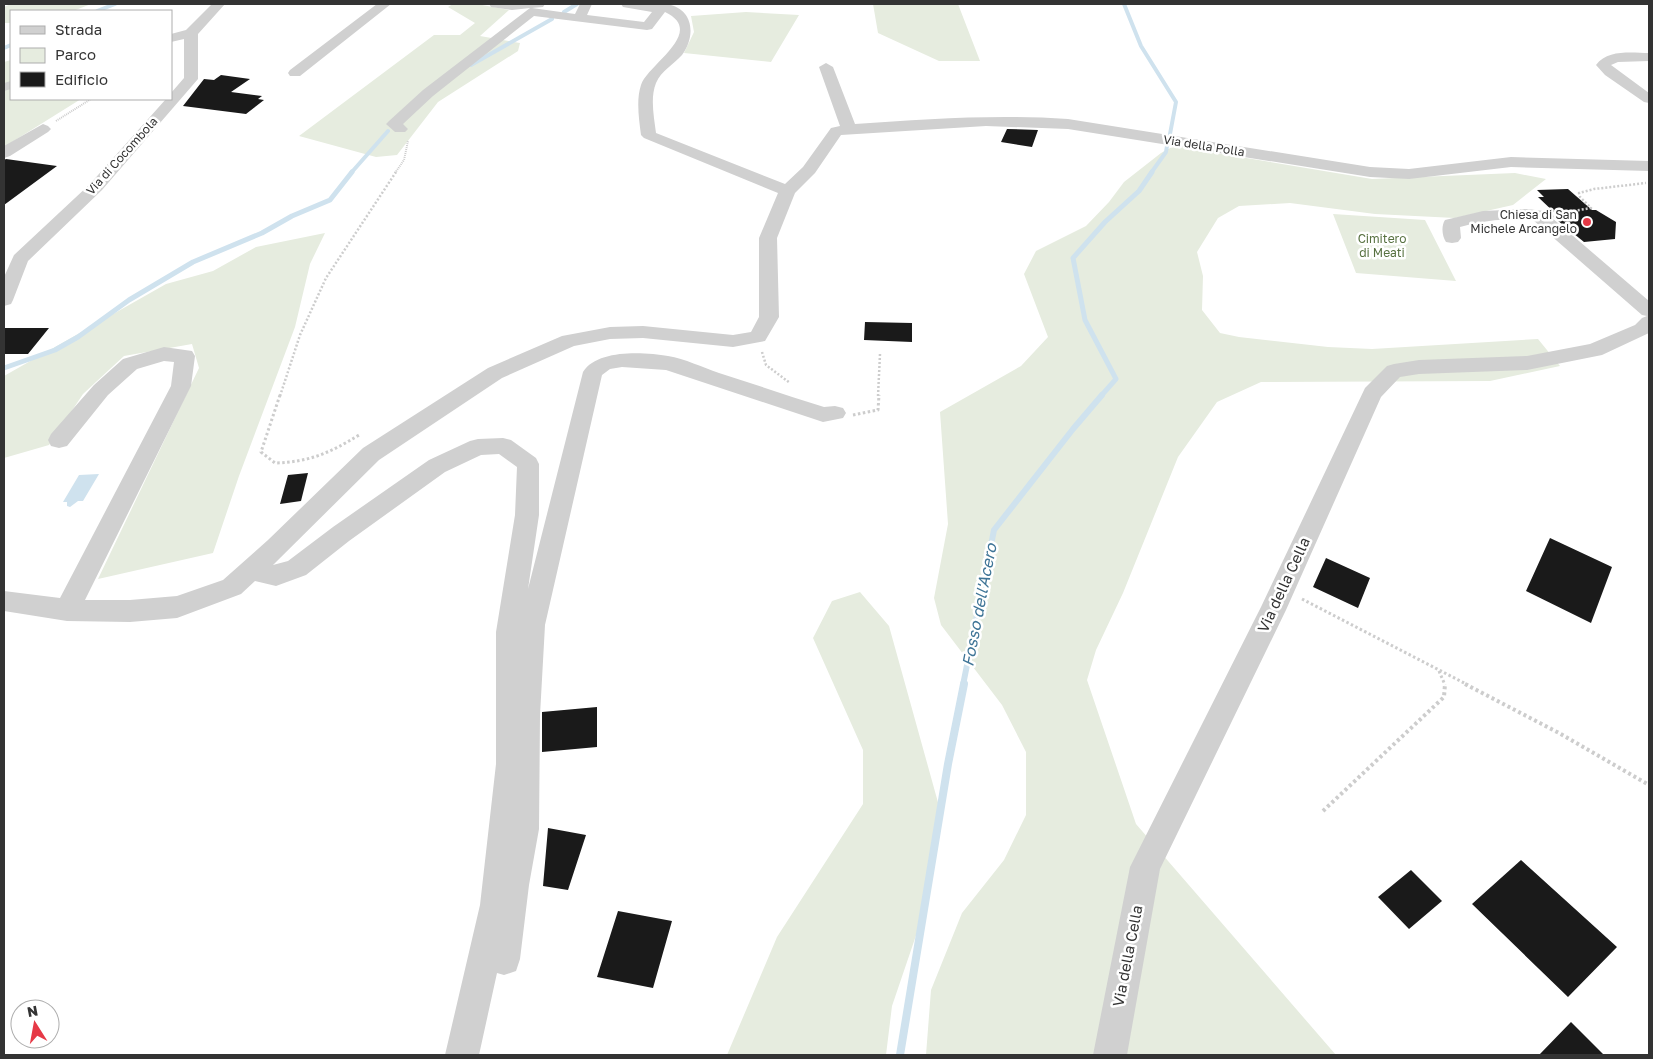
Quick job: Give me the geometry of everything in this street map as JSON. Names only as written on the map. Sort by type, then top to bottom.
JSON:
[{"type":"street","points":[[172,38],[191,33],[219,4]]},
{"type":"street","points":[[295,73],[385,4]]},
{"type":"street","points":[[495,4],[512,6],[539,4]]},
{"type":"street","points":[[579,18],[586,4]]},
{"type":"street","points":[[598,19],[618,4]]},
{"type":"street","points":[[400,129],[394,124],[428,93],[531,12],[647,26],[660,9],[627,4]]},
{"type":"street","points":[[4,601],[68,610],[130,611],[177,607],[232,587],[371,454],[495,373],[569,340],[610,333],[643,332],[733,341],[758,338],[769,317],[768,238],[788,191],[650,135],[646,111],[648,83],[674,56],[686,38],[685,23],[674,10],[653,4]]},
{"type":"street","name":"Via di Cocombola","points":[[4,300],[12,259],[96,187],[191,79],[191,33]]},
{"type":"street","points":[[1649,57],[1616,58],[1606,60],[1603,65],[1649,99]]},
{"type":"street","points":[[826,67],[849,129]]},
{"type":"street","name":"Via della Polla","points":[[788,191],[809,170],[836,131],[974,120],[1031,120],[1068,124],[1370,172],[1409,174],[1511,162],[1649,166]]},
{"type":"street","points":[[4,153],[43,129]]},
{"type":"street","points":[[1452,238],[1451,224],[1463,220],[1516,212],[1538,215],[1649,310]]},
{"type":"street","name":"Via della Cella","points":[[1110,1055],[1145,867],[1282,589],[1372,393],[1394,371],[1419,367],[1527,363],[1594,350],[1642,329],[1649,322]]},
{"type":"street","points":[[59,440],[101,390],[130,364],[164,354],[185,356],[181,386],[68,610]]},
{"type":"street","points":[[504,960],[513,885],[524,829],[526,715],[532,625],[593,372],[604,364],[622,360],[668,364],[823,415],[835,413]]},
{"type":"street","points":[[251,570],[276,576],[298,568],[341,534],[437,466],[478,447],[503,446],[528,464],[527,515],[509,632],[510,764],[496,904],[462,1055]]},
{"type":"path","points":[[43,129],[90,100]]},
{"type":"path","points":[[366,431],[334,451],[299,462],[275,463],[261,452],[300,335],[326,278],[404,160],[408,140],[400,129]]},
{"type":"path","points":[[1538,215],[1590,208],[1580,197],[1579,193],[1594,188],[1649,183]]},
{"type":"path","points":[[758,338],[766,365],[797,388]]},
{"type":"path","points":[[835,413],[840,417],[878,410],[880,354]]},
{"type":"path","points":[[1282,589],[1559,733],[1649,785]]},
{"type":"path","points":[[1322,811],[1444,697],[1445,682],[1439,671]]},
{"type":"green space","points":[[11,4],[91,4],[76,10],[10,10],[10,23],[4,23],[4,7]]},
{"type":"green space","points":[[453,4],[477,4],[509,10],[480,36],[520,43],[518,51],[438,102],[397,155],[376,157],[299,136],[434,35],[460,35],[475,23],[448,7]]},
{"type":"green space","points":[[873,4],[958,4],[980,61],[939,61],[878,33]]},
{"type":"green space","points":[[746,12],[799,15],[771,62],[684,53],[694,32],[691,16]]},
{"type":"green space","points":[[10,60],[10,100],[79,100],[4,147],[4,62]]},
{"type":"green space","points":[[1174,146],[1372,179],[1515,173],[1546,179],[1513,205],[1455,218],[1375,214],[1290,203],[1239,206],[1218,218],[1197,252],[1203,276],[1202,310],[1220,333],[1239,337],[1328,347],[1372,349],[1538,339],[1560,366],[1490,381],[1261,382],[1217,402],[1178,457],[1123,593],[1096,650],[1087,680],[1136,824],[1336,1055],[926,1055],[931,990],[962,913],[1004,860],[1026,815],[1026,752],[1002,705],[941,625],[934,598],[948,524],[940,412],[1021,366],[1048,337],[1024,274],[1036,251],[1086,226],[1109,202],[1124,182],[1161,153]]},
{"type":"green space","name":"Cimitero di Meati","points":[[1333,214],[1425,220],[1456,281],[1356,273]]},
{"type":"green space","points":[[325,233],[310,264],[295,327],[239,476],[213,553],[98,579],[199,368],[192,344],[124,356],[83,394],[49,445],[4,458],[4,376],[166,284],[213,271],[256,247]]},
{"type":"green space","points":[[860,592],[889,626],[939,806],[925,909],[892,1006],[886,1055],[727,1055],[777,937],[863,804],[863,750],[813,638],[832,601]]},
{"type":"water","points":[[99,474],[83,501],[78,501],[70,507],[67,506],[67,502],[63,502],[79,475]]},
{"type":"building","points":[[221,75],[250,79],[231,92],[262,96],[258,99],[264,100],[246,114],[183,106],[204,79],[214,80]]},
{"type":"building","points":[[1007,129],[1038,130],[1032,147],[1001,142]]},
{"type":"building","points":[[6,159],[57,166],[4,205],[4,160]]},
{"type":"building","points":[[1568,189],[1592,210],[1596,210],[1616,222],[1615,239],[1584,242],[1552,216],[1557,215],[1538,197],[1544,197],[1537,190]]},
{"type":"building","points":[[865,322],[912,323],[912,342],[864,340]]},
{"type":"building","points":[[4,328],[49,328],[28,354],[4,354]]},
{"type":"building","points":[[308,473],[301,501],[280,504],[288,475]]},
{"type":"building","points":[[1550,538],[1612,567],[1591,623],[1526,591]]},
{"type":"building","points":[[1326,558],[1370,578],[1358,608],[1313,587]]},
{"type":"building","points":[[597,707],[597,747],[542,752],[542,712]]},
{"type":"building","points":[[548,828],[586,835],[568,890],[543,886]]},
{"type":"building","points":[[1521,860],[1617,947],[1568,997],[1472,904]]},
{"type":"building","points":[[1411,870],[1442,901],[1409,929],[1378,897]]},
{"type":"building","points":[[618,911],[672,921],[653,988],[597,977]]},
{"type":"building","points":[[1571,1022],[1604,1055],[1539,1055]]},
{"type":"waterway","points":[[100,10],[115,4]]},
{"type":"waterway","points":[[564,12],[577,4]]},
{"type":"waterway","name":"Fosso dell'Acero","points":[[1124,4],[1141,46],[1176,102],[1170,134]]},
{"type":"waterway","points":[[471,65],[552,19]]},
{"type":"waterway","points":[[4,48],[10,45]]},
{"type":"waterway","points":[[351,173],[388,131]]},
{"type":"waterway","name":"Fosso dell'Acero","points":[[1151,173],[1166,152],[1167,146]]},
{"type":"waterway","points":[[4,368],[55,350],[78,337],[129,300],[193,262],[262,233],[292,216],[330,200],[352,172]]},
{"type":"waterway","name":"Fosso dell'Acero","points":[[1101,396],[1116,379],[1085,320],[1073,258],[1105,222],[1139,191],[1152,172]]},
{"type":"waterway","name":"Fosso dell'Acero","points":[[963,685],[994,530],[1102,395]]},
{"type":"waterway","name":"Fosso dell'Acero","points":[[900,1055],[948,764],[964,684]]},
{"type":"place","name":"Chiesa di San Michele Arcangelo","points":[[1587,222]]}]
